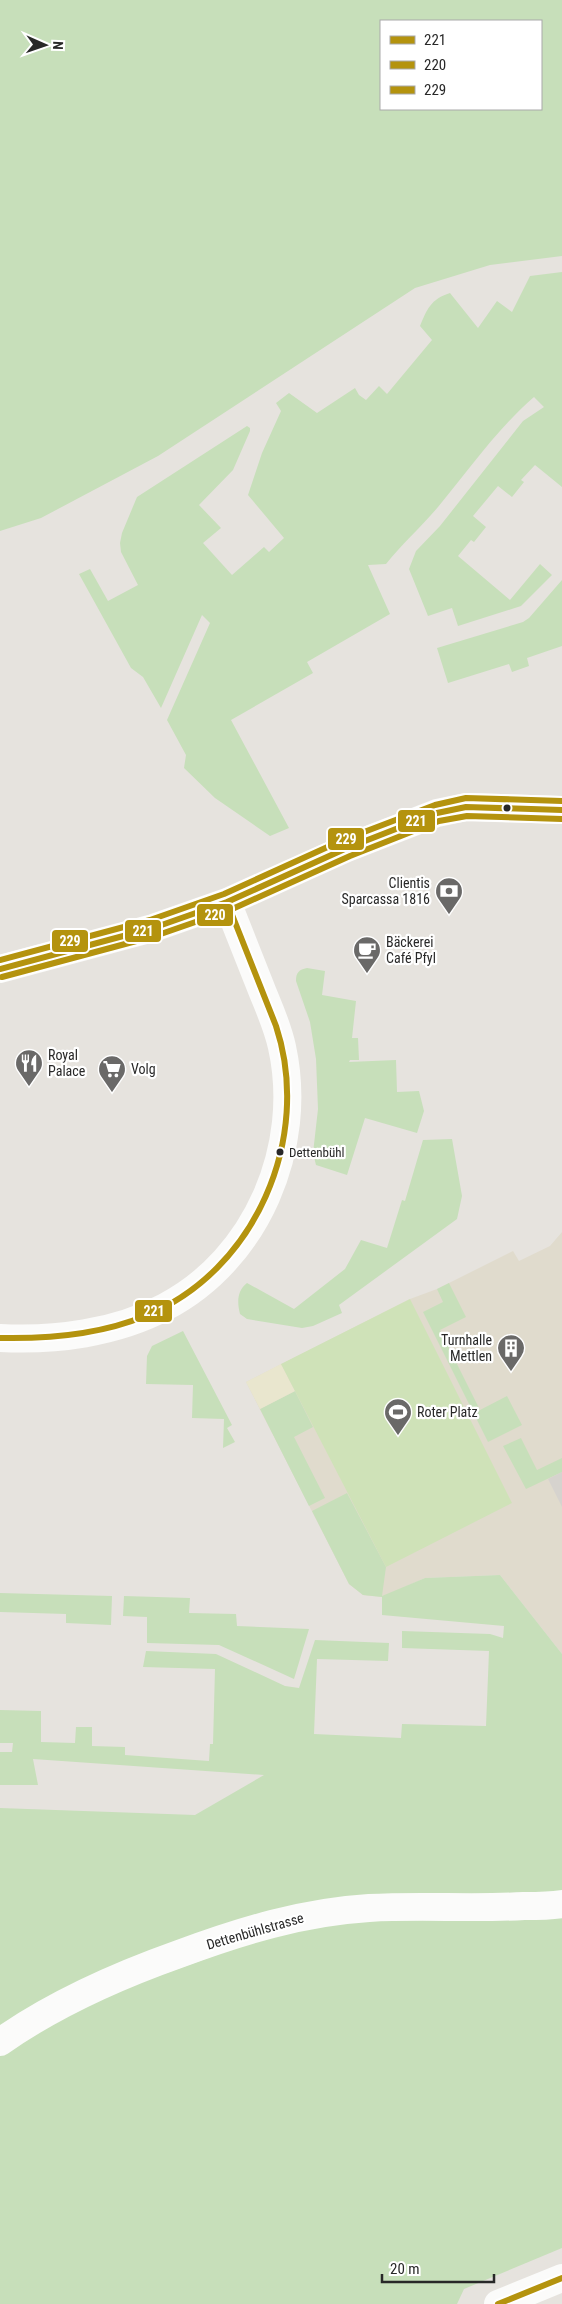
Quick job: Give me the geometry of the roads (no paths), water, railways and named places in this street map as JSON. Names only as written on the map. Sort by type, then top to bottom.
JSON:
[{"type":"street","points":[[0,968],[153,928],[226,902],[347,848],[437,813],[466,807],[562,810]]},
{"type":"street","points":[[0,1338],[31,1340],[102,1330],[138,1320],[166,1306],[218,1270],[256,1219],[272,1186],[282,1152],[287,1094],[285,1067],[282,1046],[273,1019],[226,902]]},
{"type":"street","name":"Dettenbühlstrasse","points":[[0,2042],[19,2028],[88,1992],[145,1966],[234,1933],[295,1917],[370,1908],[481,1909],[562,1904]]},
{"type":"street","points":[[498,2304],[562,2278]]},
{"type":"place","name":"Clientis Sparcassa 1816","points":[[449,915]]},
{"type":"place","name":"Bäckerei Café Pfyl","points":[[367,974]]},
{"type":"place","name":"Royal Palace","points":[[29,1087]]},
{"type":"place","name":"Volg","points":[[112,1093]]},
{"type":"place","name":"Dettenbühl","points":[[280,1152]]},
{"type":"place","name":"Turnhalle Mettlen","points":[[511,1372]]},
{"type":"place","name":"Roter Platz","points":[[398,1436]]}]
